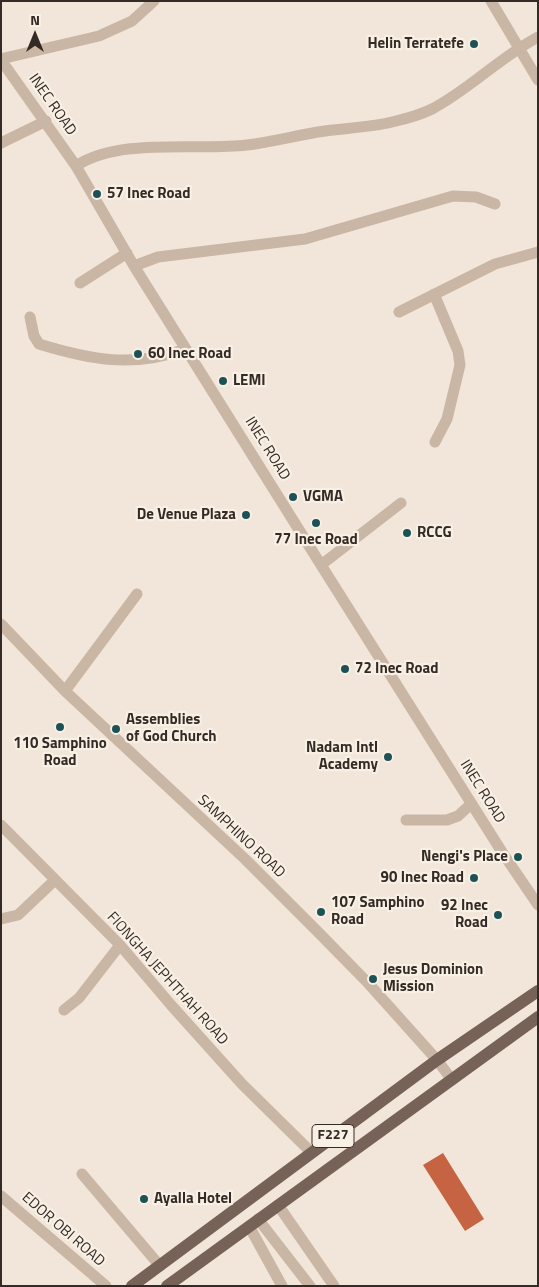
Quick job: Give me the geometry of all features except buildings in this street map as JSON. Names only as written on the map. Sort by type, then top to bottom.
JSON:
[{"type":"main road","name":"F227","points":[[132,1286],[437,1060],[538,991]]},
{"type":"main road","name":"F227","points":[[167,1286],[538,1017]]},
{"type":"street","points":[[1,59],[99,36],[132,21],[154,1]]},
{"type":"street","points":[[491,1],[538,80]]},
{"type":"street","points":[[76,166],[101,155],[132,149],[246,145],[318,132],[392,122],[431,110],[518,47],[538,37]]},
{"type":"street","name":"INEC ROAD","points":[[1,59],[76,166],[134,266],[471,804],[538,905]]},
{"type":"street","points":[[1,143],[46,121]]},
{"type":"street","points":[[134,266],[158,257],[305,239],[453,196],[476,197],[495,204]]},
{"type":"street","points":[[399,312],[495,264],[538,252]]},
{"type":"street","points":[[80,283],[127,253]]},
{"type":"street","points":[[434,294],[458,350],[460,365],[447,419],[434,442]]},
{"type":"street","points":[[30,316],[34,336],[39,344],[63,351],[109,360],[141,360],[170,355],[186,349]]},
{"type":"street","points":[[321,564],[401,503]]},
{"type":"street","points":[[65,692],[138,594]]},
{"type":"street","name":"SAMPHINO ROAD","points":[[1,624],[65,692],[245,859],[298,911],[368,983],[437,1060],[452,1080]]},
{"type":"street","points":[[406,820],[447,820],[458,816],[471,804]]},
{"type":"street","name":"FIONGHA JEPHTHAH ROAD","points":[[1,824],[120,945],[242,1084],[311,1152]]},
{"type":"street","points":[[1,919],[18,915],[56,880]]},
{"type":"street","points":[[64,1010],[79,998],[120,945]]},
{"type":"street","points":[[82,1174],[160,1266]]},
{"type":"street","name":"EDOR OBI ROAD","points":[[1,1196],[106,1286]]},
{"type":"street","points":[[278,1205],[334,1286]]},
{"type":"street","points":[[254,1222],[282,1286]]},
{"type":"street","points":[[254,1222],[310,1286]]},
{"type":"place","name":"Helin Terratefe","points":[[474,44]]},
{"type":"place","name":"57 Inec Road","points":[[97,194]]},
{"type":"place","name":"60 Inec Road","points":[[138,354]]},
{"type":"place","name":"LEMI","points":[[223,381]]},
{"type":"place","name":"VGMA","points":[[293,497]]},
{"type":"place","name":"De Venue Plaza","points":[[246,515]]},
{"type":"place","name":"77 Inec Road","points":[[316,523]]},
{"type":"place","name":"RCCG","points":[[407,533]]},
{"type":"place","name":"72 Inec Road","points":[[345,669]]},
{"type":"place","name":"110 Samphino Road","points":[[60,727]]},
{"type":"place","name":"Assemblies of God Church","points":[[116,729]]},
{"type":"place","name":"Nadam Intl Academy","points":[[388,757]]},
{"type":"place","name":"Nengi's Place","points":[[518,857]]},
{"type":"place","name":"90 Inec Road","points":[[474,878]]},
{"type":"place","name":"107 Samphino Road","points":[[321,912]]},
{"type":"place","name":"92 Inec Road","points":[[498,915]]},
{"type":"place","name":"Jesus Dominion Mission","points":[[373,979]]},
{"type":"place","name":"Ayalla Hotel","points":[[144,1199]]}]
